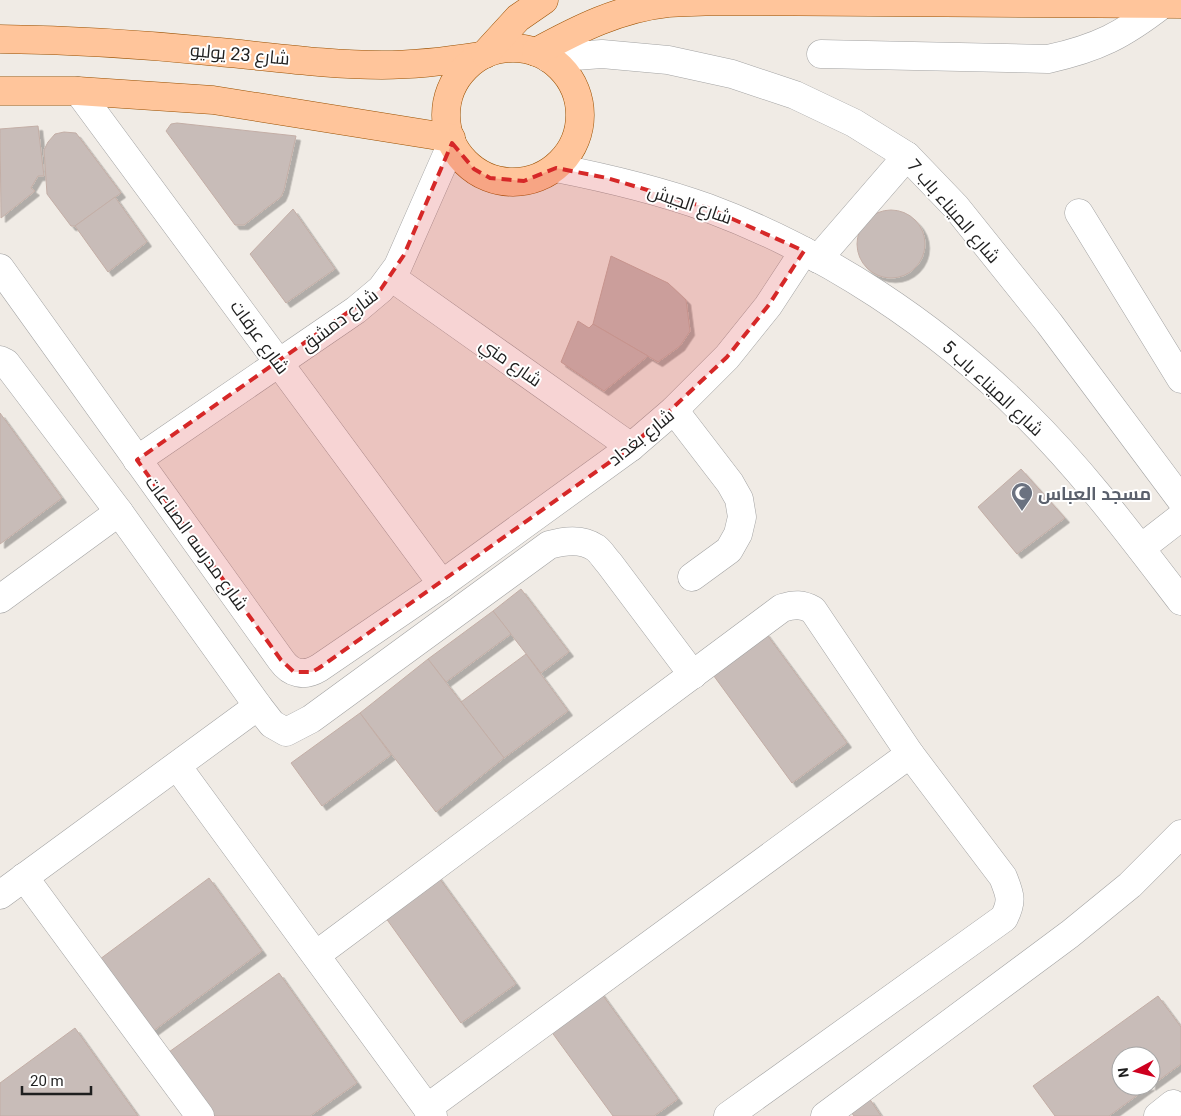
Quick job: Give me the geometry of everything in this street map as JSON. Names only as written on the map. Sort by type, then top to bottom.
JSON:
[{"type":"main road","points":[[483,55],[502,49],[519,48],[542,55],[560,68],[570,80],[577,95],[580,110],[579,126],[567,155],[556,168],[541,176],[524,181],[507,182],[490,178],[474,169],[462,158],[452,140],[447,123],[447,107],[451,92],[463,72],[483,55],[518,18],[544,0]]},
{"type":"main road","points":[[542,55],[577,29],[621,13],[667,3],[724,1],[1170,3]]},
{"type":"main road","name":"شارع 23 يوليو","points":[[0,38],[140,45],[381,65],[431,63],[483,55]]},
{"type":"main road","points":[[0,90],[78,91],[213,100],[452,140]]},
{"type":"street","points":[[821,54],[1048,59],[1079,52],[1110,40],[1170,3]]},
{"type":"street","name":"شارع الميناء باب 7","points":[[542,55],[602,54],[668,60],[732,74],[795,95],[854,123],[907,156],[956,207],[1049,323],[1181,500]]},
{"type":"street","name":"شارع عرفات","points":[[78,91],[442,584]]},
{"type":"street","name":"شارع دمشق","points":[[138,460],[369,300],[391,277],[404,255],[452,140]]},
{"type":"street","name":"شارع بغداد","points":[[442,584],[631,447],[674,410],[727,357],[811,255],[907,156]]},
{"type":"street","name":"شارع الجيش","points":[[556,168],[632,185],[699,205],[756,228],[811,255]]},
{"type":"street","points":[[1078,213],[1181,379]]},
{"type":"street","name":"شارع الميناء باب 5","points":[[811,255],[893,304],[963,356],[1026,414],[1090,484],[1181,601]]},
{"type":"street","name":"شارع مدرسه الصناعات","points":[[0,268],[286,668],[303,674],[320,668],[442,584]]},
{"type":"street","name":"شارع مني","points":[[391,277],[631,447]]},
{"type":"street","points":[[0,360],[6,363],[119,512],[258,706],[272,724],[286,732],[311,719],[549,545],[563,541],[578,541],[596,548],[610,563],[693,675]]},
{"type":"street","points":[[674,410],[730,483],[739,499],[742,516],[738,534],[729,550],[692,577]]},
{"type":"street","points":[[0,599],[119,512]]},
{"type":"street","points":[[1141,548],[1181,517]]},
{"type":"street","points":[[316,955],[782,608],[794,604],[804,605],[814,610],[910,754],[1003,877],[1009,892],[1010,906],[1004,918],[728,1116]]},
{"type":"street","points":[[0,895],[258,706]]},
{"type":"street","points":[[177,766],[430,1112],[910,754]]},
{"type":"street","points":[[825,1116],[1070,934],[1130,885],[1181,834]]},
{"type":"street","points":[[24,877],[200,1116]]},
{"type":"highlighted area","points":[[452,143],[474,169],[490,178],[524,181],[556,168],[607,178],[708,208],[804,251],[768,306],[727,357],[631,447],[319,668],[312,672],[294,672],[281,660],[137,460],[381,289],[404,255]]},
{"type":"building","points":[[177,123],[296,136],[281,197],[244,225],[235,225],[166,131],[171,124]]},
{"type":"building","points":[[38,126],[44,176],[38,176],[31,188],[35,191],[1,218],[0,129]]},
{"type":"building","points":[[64,132],[76,133],[121,193],[75,226],[71,226],[47,194],[44,150],[55,134]]},
{"type":"building","points":[[115,197],[147,242],[108,272],[75,226]]},
{"type":"building","points":[[293,209],[335,269],[286,303],[250,254]]},
{"type":"building","points":[[898,210],[910,216],[919,225],[925,237],[923,257],[915,268],[898,278],[884,278],[867,268],[859,257],[857,237],[867,220],[878,212]]},
{"type":"building","points":[[611,256],[668,283],[686,300],[690,331],[680,346],[658,362],[593,324]]},
{"type":"building","points":[[578,321],[589,328],[593,324],[648,356],[604,391],[561,362]]},
{"type":"building","points":[[0,413],[62,498],[0,544]]},
{"type":"building","name":"مسجد العباس","points":[[1021,469],[1065,518],[1017,554],[978,507]]},
{"type":"building","points":[[521,589],[569,652],[541,673],[493,611]]},
{"type":"building","points":[[493,611],[511,634],[446,682],[428,659]]},
{"type":"building","points":[[765,632],[847,743],[792,783],[711,672]]},
{"type":"building","points":[[526,654],[568,711],[504,758],[461,702]]},
{"type":"building","points":[[428,659],[504,758],[436,812],[360,713]]},
{"type":"building","points":[[360,713],[391,755],[322,806],[291,763]]},
{"type":"building","points":[[437,875],[516,984],[461,1023],[383,914]]},
{"type":"building","points":[[209,878],[262,951],[145,1037],[92,965]]},
{"type":"building","points":[[279,973],[357,1083],[310,1116],[203,1116],[162,1057]]},
{"type":"building","points":[[599,990],[678,1099],[654,1116],[613,1116],[548,1027]]},
{"type":"building","points":[[1158,996],[1181,1027],[1181,1064],[1161,1079],[1161,1046],[1111,1046],[1111,1096],[1136,1096],[1109,1116],[1055,1116],[1033,1086]]},
{"type":"building","points":[[75,1028],[138,1116],[0,1116],[0,1083]]},
{"type":"building","points":[[869,1098],[881,1116],[854,1116],[851,1112]]},
{"type":"place","name":"مسجد العباس","points":[[1022,512]]}]
